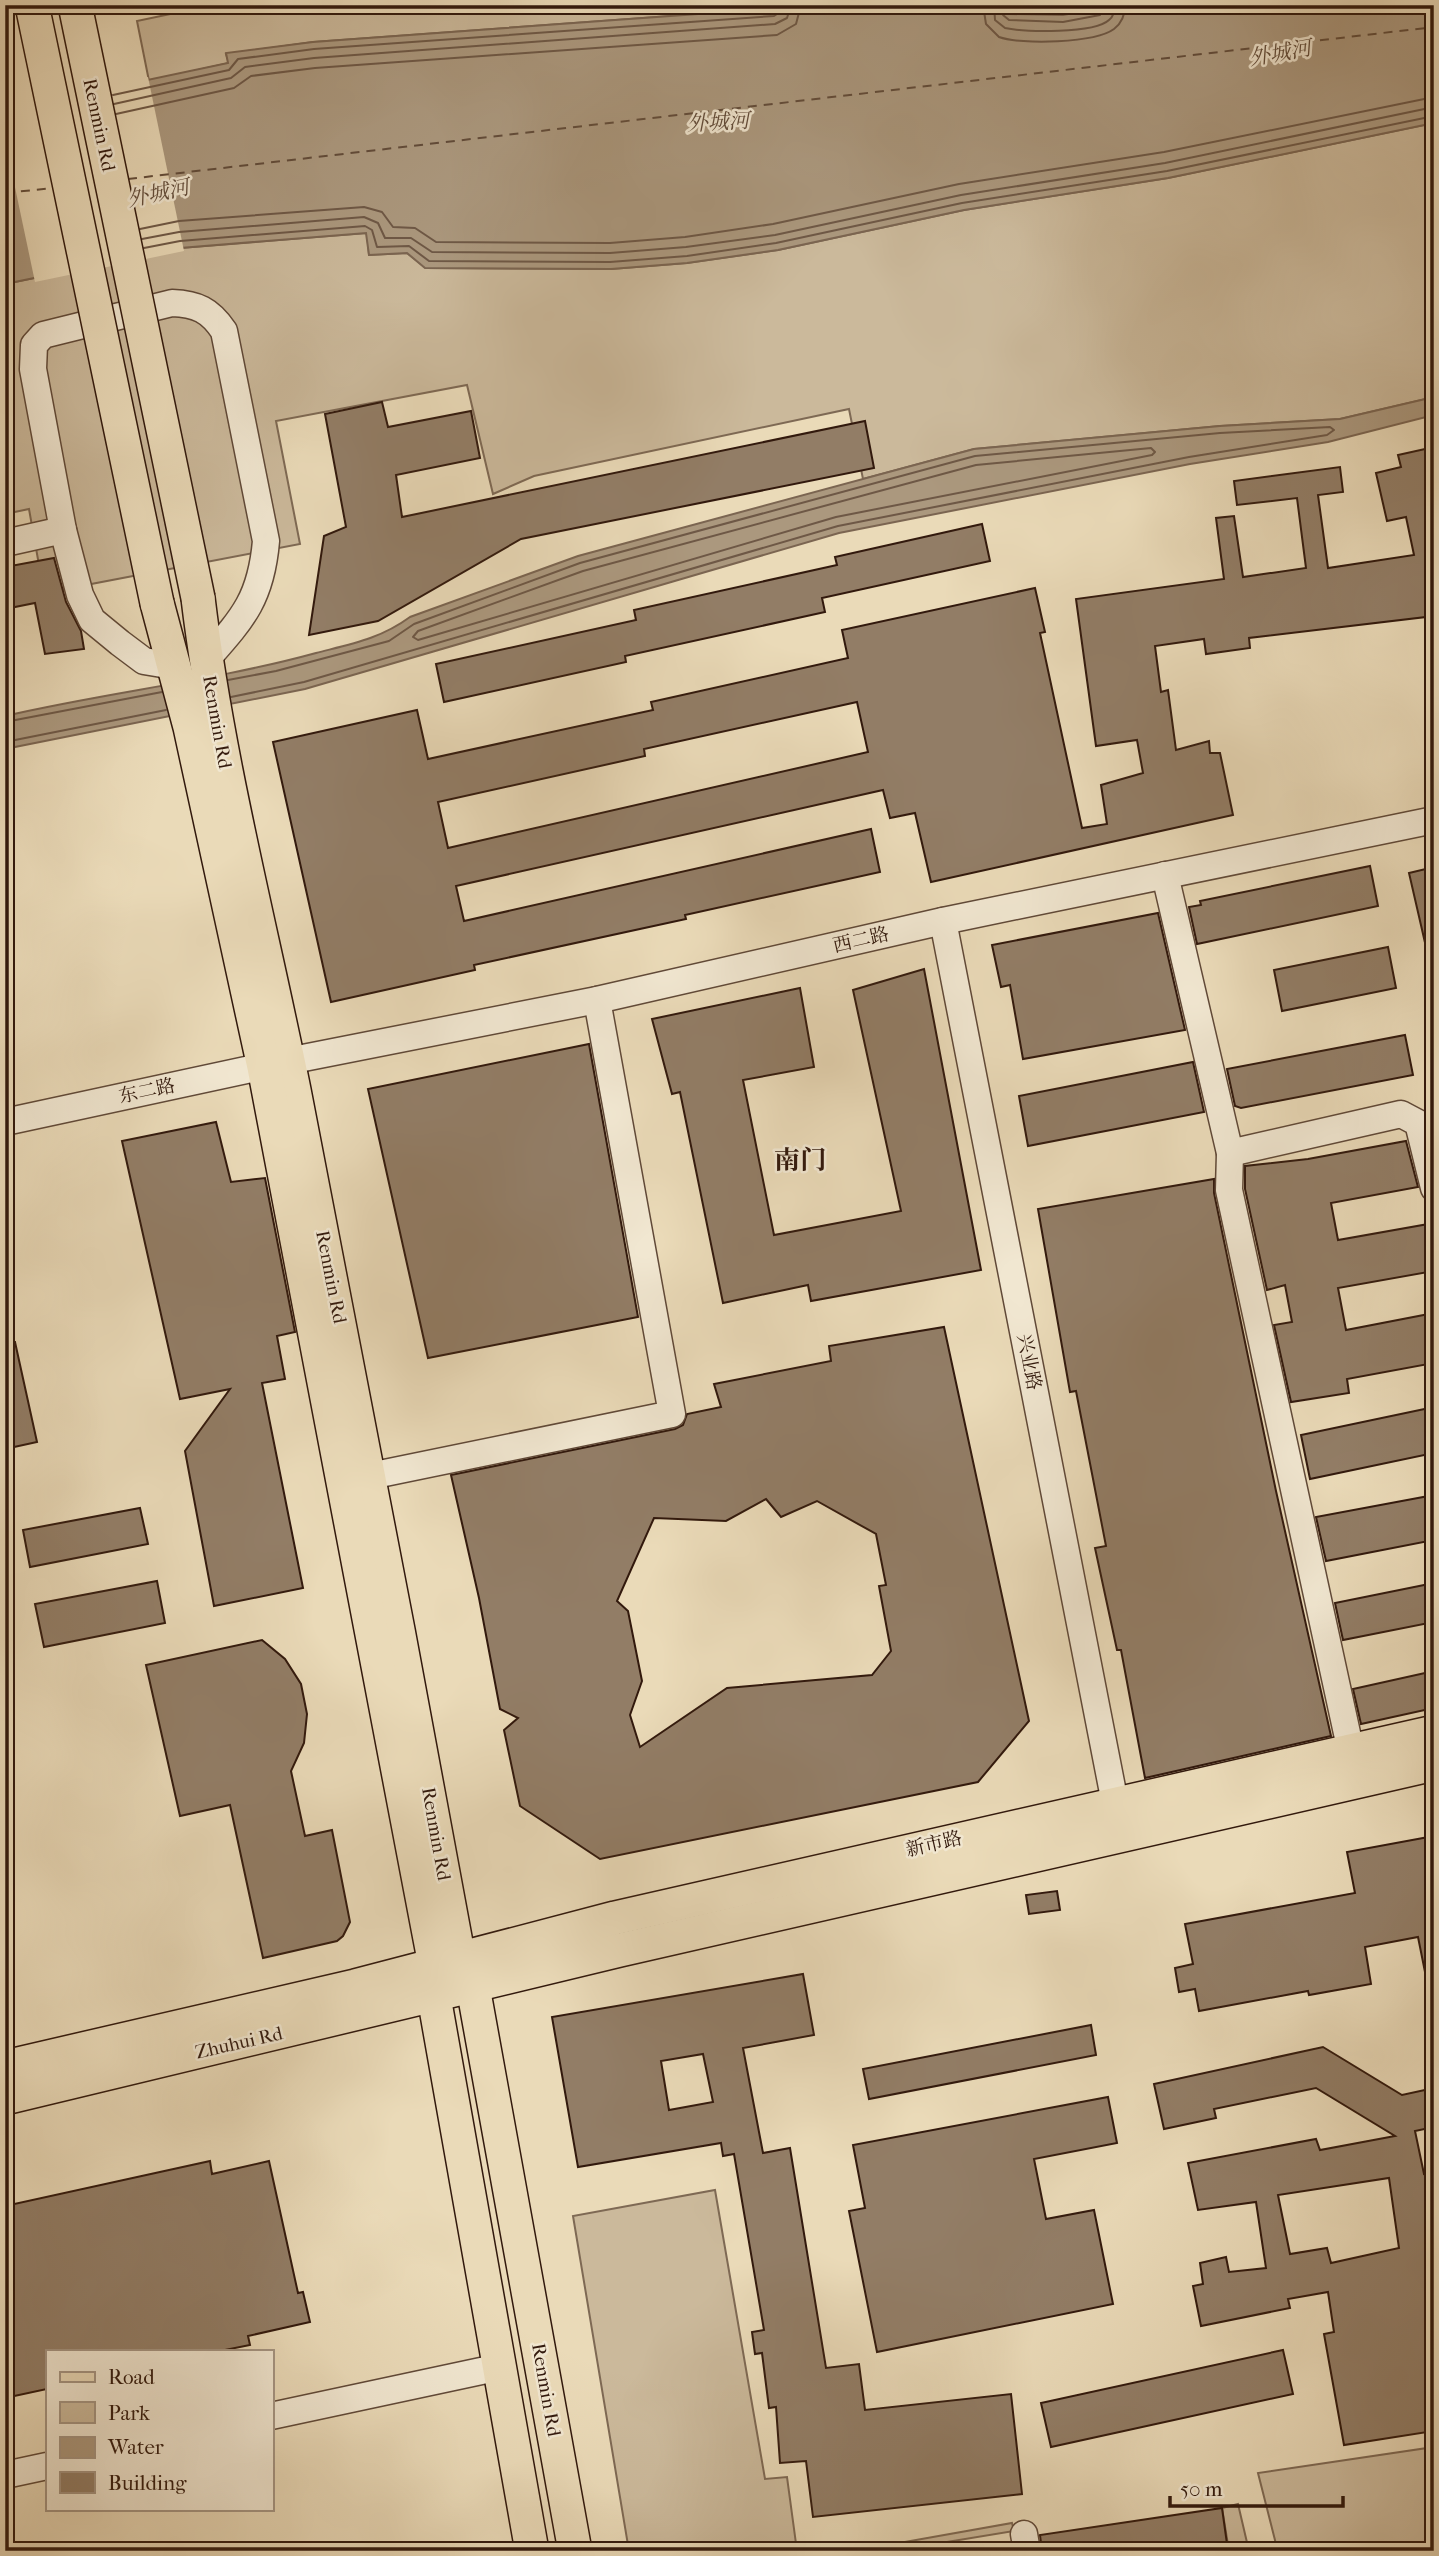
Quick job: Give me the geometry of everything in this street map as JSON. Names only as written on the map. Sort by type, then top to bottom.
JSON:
[{"type":"main road","name":"Renmin Rd","points":[[32,5],[157,603],[190,663],[276,1064],[370,1476],[451,1977],[499,2367],[532,2551]]},
{"type":"main road","name":"Renmin Rd","points":[[75,5],[198,598],[190,663]]},
{"type":"main road","name":"Renmin Rd","points":[[276,1064],[451,1977],[575,2551]]},
{"type":"main road","name":"新市路","points":[[451,1977],[620,1950],[1354,1766],[1434,1732]]},
{"type":"main road","name":"新市路","points":[[451,1977],[628,1915],[1115,1802],[1354,1766],[1434,1764]]},
{"type":"main road","name":"Zhuhui Rd","points":[[5,2067],[451,1977]]},
{"type":"main road","name":"Zhuhui Rd","points":[[5,2098],[451,1977]]},
{"type":"street","points":[[172,303],[193,304],[212,313],[224,331],[266,541],[263,574],[254,598],[234,629],[190,663],[144,661],[92,620],[80,595],[63,530],[33,369],[34,345],[43,335],[172,303]]},
{"type":"street","points":[[5,542],[63,530]]},
{"type":"street","name":"西二路","points":[[276,1064],[597,1000],[943,921],[1434,820]]},
{"type":"street","points":[[1165,875],[1230,1153],[1229,1190],[1354,1766]]},
{"type":"street","name":"兴业路","points":[[943,921],[1115,1802]]},
{"type":"street","points":[[370,1476],[672,1413],[597,1000]]},
{"type":"street","name":"东二路","points":[[5,1122],[276,1064]]},
{"type":"street","points":[[1230,1153],[1401,1114],[1418,1123],[1434,1188]]},
{"type":"street","points":[[273,2416],[499,2367]]},
{"type":"street","points":[[5,2475],[46,2466]]},
{"type":"green space","points":[[213,5],[822,5],[313,42],[226,54],[229,63],[149,81],[137,21]]},
{"type":"green space","points":[[1009,5],[1118,5],[1063,15],[1009,14]]},
{"type":"green space","points":[[1434,123],[1434,397],[1340,419],[1220,426],[974,449],[863,479],[849,409],[534,476],[493,494],[467,385],[276,421],[300,544],[44,593],[29,509],[5,514],[5,284],[180,248],[367,233],[369,255],[407,253],[426,268],[611,269],[687,263],[778,250],[964,210],[1168,178]]},
{"type":"green space","points":[[715,2190],[765,2479],[787,2477],[797,2551],[629,2551],[573,2216]]},
{"type":"green space","points":[[1434,2447],[1434,2551],[1270,2551],[1277,2548],[1258,2473]]},
{"type":"green space","points":[[1238,2504],[1249,2551],[1229,2551],[1222,2508]]},
{"type":"green space","points":[[1012,2523],[1014,2531],[892,2551],[854,2551]]},
{"type":"water","name":"外城河","points":[[822,5],[1009,5],[1010,14],[1063,15],[1118,5],[1434,5],[1434,123],[1168,178],[964,210],[778,250],[687,263],[611,269],[425,268],[407,253],[369,255],[366,233],[180,248],[5,284],[5,110],[228,63],[226,53],[313,42]]},
{"type":"water","points":[[1434,397],[1434,415],[1328,442],[1190,464],[839,533],[305,689],[5,749],[5,716],[278,663],[353,643],[388,631],[410,617],[578,556],[974,449],[1220,426],[1340,419]]},
{"type":"pier","points":[[148,77],[184,251],[35,282],[5,140],[5,107]]},
{"type":"building","points":[[382,402],[388,427],[471,411],[480,458],[396,475],[402,517],[865,421],[874,468],[521,539],[378,621],[309,635],[324,536],[346,527],[325,414]]},
{"type":"building","points":[[1434,447],[1434,616],[1249,638],[1250,648],[1206,654],[1204,639],[1155,646],[1161,692],[1168,690],[1176,750],[1209,741],[1210,753],[1220,753],[1233,815],[931,882],[915,813],[890,818],[883,790],[456,886],[464,921],[871,829],[880,872],[685,915],[686,919],[474,965],[475,970],[331,1002],[273,742],[417,710],[428,759],[653,710],[651,702],[848,658],[842,630],[1035,588],[1045,632],[1040,633],[1082,828],[1107,824],[1101,785],[1143,773],[1137,740],[1096,746],[1076,599],[1224,579],[1216,518],[1234,516],[1243,577],[1306,568],[1297,498],[1237,505],[1234,481],[1340,467],[1343,492],[1318,495],[1328,568],[1414,555],[1406,517],[1387,521],[1376,473],[1401,467],[1398,455]],"holes":[[[857,702],[868,752],[448,848],[438,802],[645,756],[644,749]]]},
{"type":"building","points":[[982,524],[990,561],[822,598],[825,612],[625,656],[626,662],[444,702],[436,664],[636,620],[634,610],[837,565],[835,557]]},
{"type":"building","points":[[54,558],[66,602],[81,631],[84,649],[45,654],[35,603],[5,609],[5,567]]},
{"type":"building","points":[[1370,866],[1378,906],[1197,944],[1189,907],[1201,905],[1200,901]]},
{"type":"building","points":[[1434,867],[1434,947],[1426,947],[1409,873]]},
{"type":"building","points":[[1158,913],[1185,1030],[1023,1059],[1010,985],[1001,987],[992,945]]},
{"type":"building","points":[[1388,947],[1396,988],[1282,1011],[1274,970]]},
{"type":"building","points":[[924,969],[981,1270],[811,1301],[808,1285],[723,1303],[680,1092],[672,1094],[652,1019],[800,988],[814,1067],[743,1080],[774,1235],[901,1211],[853,990]]},
{"type":"building","points":[[1405,1035],[1413,1075],[1241,1108],[1235,1106],[1227,1069]]},
{"type":"building","points":[[589,1044],[638,1317],[428,1358],[368,1089]]},
{"type":"building","points":[[1193,1062],[1204,1112],[1028,1146],[1019,1096]]},
{"type":"building","points":[[216,1122],[231,1182],[265,1178],[295,1332],[277,1336],[285,1379],[262,1383],[303,1588],[214,1606],[185,1451],[230,1389],[180,1399],[122,1141]]},
{"type":"building","points":[[1406,1141],[1418,1187],[1331,1203],[1338,1240],[1434,1223],[1434,1271],[1338,1288],[1346,1330],[1434,1313],[1434,1363],[1347,1379],[1349,1393],[1291,1402],[1274,1325],[1292,1322],[1285,1285],[1267,1290],[1245,1189],[1245,1166],[1308,1159]]},
{"type":"building","points":[[1214,1179],[1214,1193],[1276,1491],[1331,1736],[1145,1778],[1121,1650],[1117,1650],[1095,1548],[1106,1546],[1076,1391],[1070,1392],[1038,1209]]},
{"type":"building","points":[[944,1327],[1029,1721],[978,1782],[600,1859],[520,1806],[504,1730],[518,1718],[500,1709],[479,1598],[451,1475],[675,1429],[683,1425],[687,1414],[721,1407],[714,1384],[831,1361],[829,1346]],"holes":[[[766,1499],[781,1517],[817,1501],[876,1534],[886,1585],[879,1586],[891,1651],[872,1675],[727,1688],[640,1747],[630,1715],[642,1681],[628,1611],[617,1601],[654,1518],[726,1521]]]},
{"type":"building","points":[[5,1342],[15,1342],[37,1442],[5,1449]]},
{"type":"building","points":[[1434,1407],[1434,1453],[1310,1479],[1301,1435]]},
{"type":"building","points":[[1434,1495],[1434,1540],[1326,1561],[1316,1517]]},
{"type":"building","points":[[140,1508],[148,1544],[30,1567],[23,1530]]},
{"type":"building","points":[[157,1581],[165,1623],[44,1647],[35,1604]]},
{"type":"building","points":[[1434,1583],[1434,1622],[1343,1640],[1335,1603]]},
{"type":"building","points":[[262,1640],[285,1659],[301,1684],[307,1714],[304,1743],[291,1771],[305,1836],[332,1830],[350,1922],[343,1936],[337,1941],[263,1958],[230,1805],[180,1816],[146,1665]]},
{"type":"building","points":[[1434,1671],[1434,1708],[1361,1724],[1353,1689]]},
{"type":"building","points":[[1434,1836],[1434,1971],[1425,1972],[1418,1937],[1365,1947],[1371,1984],[1309,1995],[1308,1991],[1199,2011],[1195,1989],[1179,1992],[1175,1968],[1193,1964],[1185,1924],[1355,1893],[1347,1852]]},
{"type":"building","points":[[1057,1891],[1060,1910],[1029,1914],[1026,1895]]},
{"type":"building","points":[[803,1974],[814,2035],[743,2048],[763,2153],[790,2148],[826,2368],[859,2364],[865,2410],[1011,2394],[1022,2494],[813,2517],[806,2461],[780,2463],[776,2407],[769,2408],[762,2353],[755,2354],[752,2332],[764,2330],[734,2154],[723,2156],[721,2143],[578,2167],[552,2017]],"holes":[[[703,2054],[713,2102],[669,2110],[661,2061]]]},
{"type":"building","points":[[1091,2025],[1096,2055],[869,2099],[863,2069]]},
{"type":"building","points":[[1323,2047],[1402,2095],[1434,2088],[1434,2127],[1415,2131],[1424,2174],[1434,2171],[1434,2431],[1344,2445],[1324,2334],[1334,2332],[1328,2292],[1288,2299],[1290,2308],[1201,2326],[1193,2286],[1203,2284],[1200,2263],[1226,2257],[1229,2272],[1266,2268],[1256,2202],[1198,2210],[1188,2163],[1316,2139],[1320,2150],[1395,2136],[1316,2088],[1214,2109],[1216,2118],[1164,2129],[1154,2084]],"holes":[[[1389,2178],[1399,2248],[1331,2263],[1327,2248],[1290,2254],[1278,2195]]]},
{"type":"building","points":[[1108,2097],[1117,2143],[1034,2159],[1046,2219],[1094,2210],[1113,2304],[877,2352],[849,2211],[865,2208],[853,2145]]},
{"type":"building","points":[[210,2161],[212,2174],[269,2161],[298,2293],[303,2292],[310,2322],[248,2336],[250,2345],[225,2350],[46,2350],[46,2389],[5,2398],[5,2206]]},
{"type":"building","points":[[1283,2350],[1293,2394],[1051,2447],[1041,2403]]},
{"type":"building","points":[[1222,2508],[1228,2551],[1042,2551],[1040,2535]]},
{"type":"ferry route","points":[[128,179],[1434,27]]},
{"type":"ferry route","points":[[5,193],[53,188]]},
{"type":"district","name":"南门","points":[[800,1160]]}]
